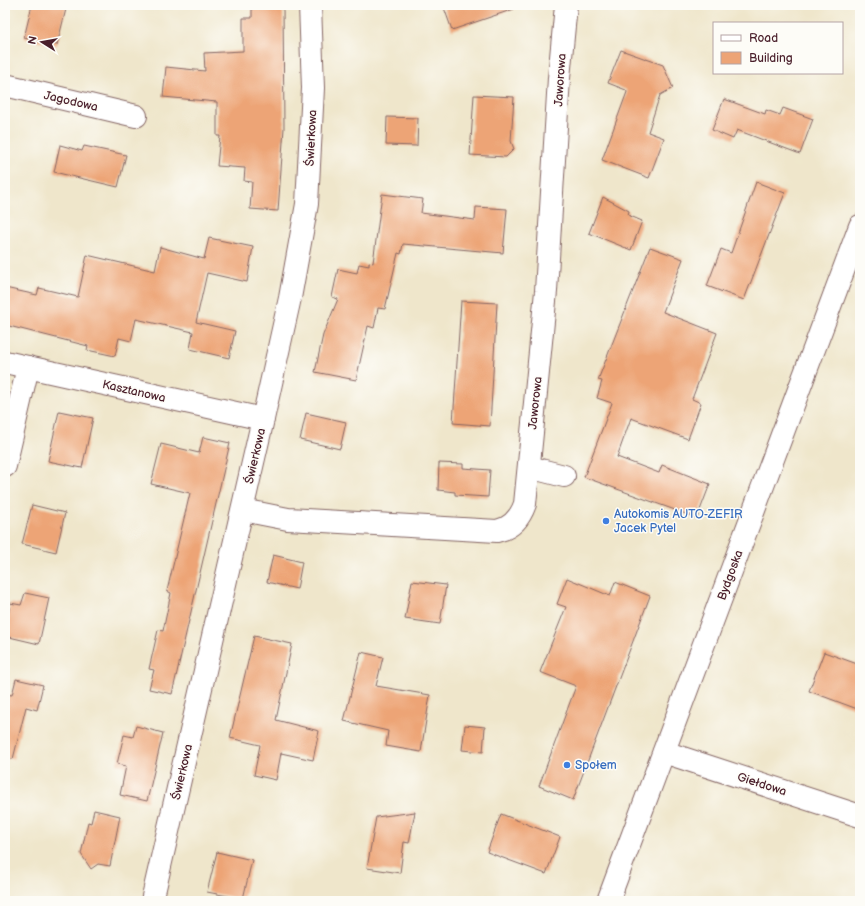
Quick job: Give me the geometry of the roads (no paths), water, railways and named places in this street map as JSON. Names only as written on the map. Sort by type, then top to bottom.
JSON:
[{"type":"street","name":"Świerkowa","points":[[152,901],[290,298],[307,204],[313,88],[310,5]]},
{"type":"street","name":"Jaworowa","points":[[242,510],[288,519],[496,531],[509,527],[521,515],[525,504],[546,291],[566,5]]},
{"type":"street","name":"Jagodowa","points":[[5,85],[136,116]]},
{"type":"street","name":"Bydgoska","points":[[608,901],[860,226]]},
{"type":"street","name":"Kasztanowa","points":[[5,362],[263,419]]},
{"type":"street","points":[[5,466],[28,367]]},
{"type":"street","points":[[529,467],[564,476]]},
{"type":"street","name":"Giełdowa","points":[[664,752],[860,816]]},
{"type":"place","name":"Autokomis AUTO-ZEFIR Jacek Pytel","points":[[606,521]]},
{"type":"place","name":"Społem","points":[[567,765]]}]
